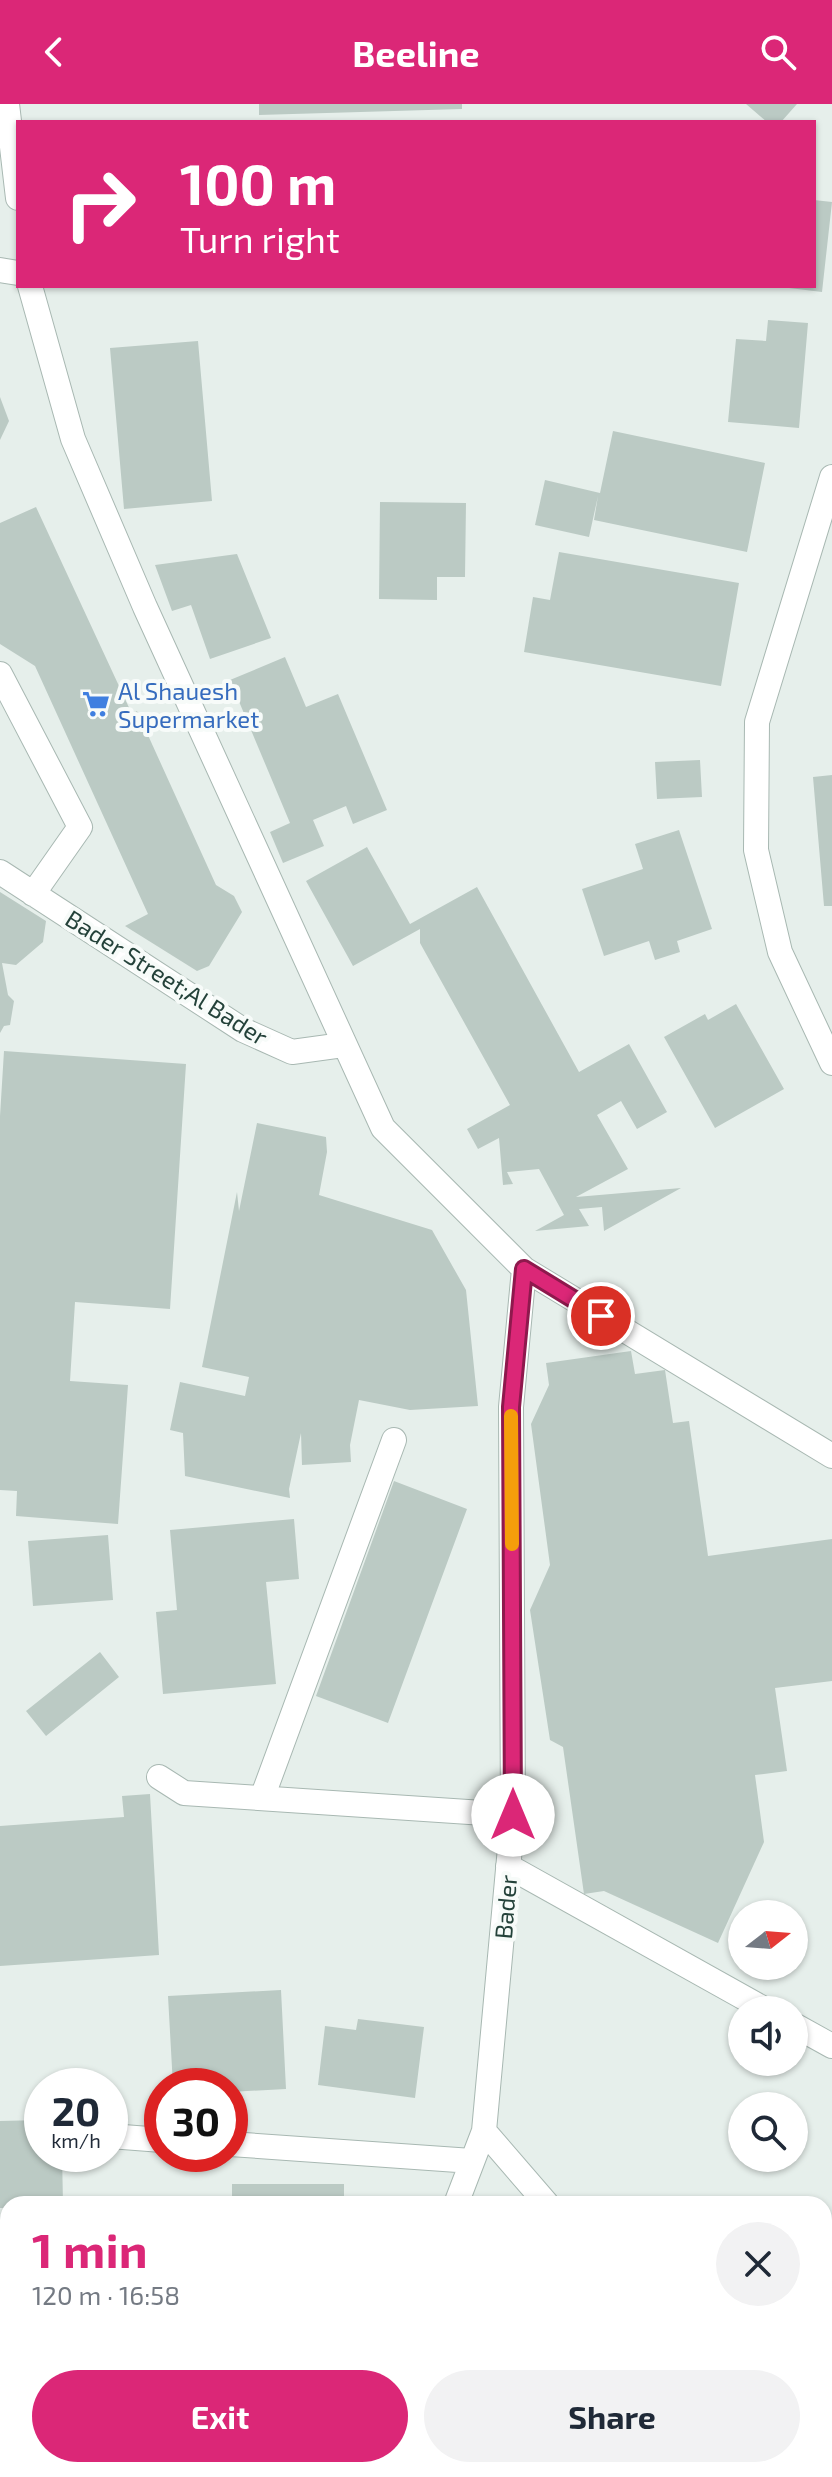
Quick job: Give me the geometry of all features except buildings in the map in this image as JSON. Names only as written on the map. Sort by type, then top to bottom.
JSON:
[{"type":"street","points":[[7,104],[16,181]]},
{"type":"street","points":[[31,288],[73,439],[145,607],[383,1128],[524,1269],[832,1456]]},
{"type":"street","points":[[832,477],[757,722],[756,850],[780,952],[832,1063]]},
{"type":"street","points":[[0,674],[80,827],[33,894]]},
{"type":"street","name":"Bader Street;Al Bader","points":[[0,872],[243,1030],[292,1052],[343,1045]]},
{"type":"street","name":"Bader","points":[[459,2196],[484,2131],[513,1815],[511,1407],[524,1269]]},
{"type":"street","points":[[262,1798],[394,1440]]},
{"type":"street","points":[[159,1777],[184,1793],[513,1815]]},
{"type":"street","points":[[508,1866],[741,1996]]},
{"type":"street","points":[[808,2033],[832,2046]]},
{"type":"street","points":[[484,2131],[540,2196]]},
{"type":"street","points":[[248,2145],[472,2161]]},
{"type":"slow traffic","points":[[511,1416],[512,1544]]},
{"type":"place","name":"Al Shauesh Supermarket","points":[[96,704]]},
{"type":"route","points":[[513,1815],[511,1407],[524,1269],[601,1316]]}]
